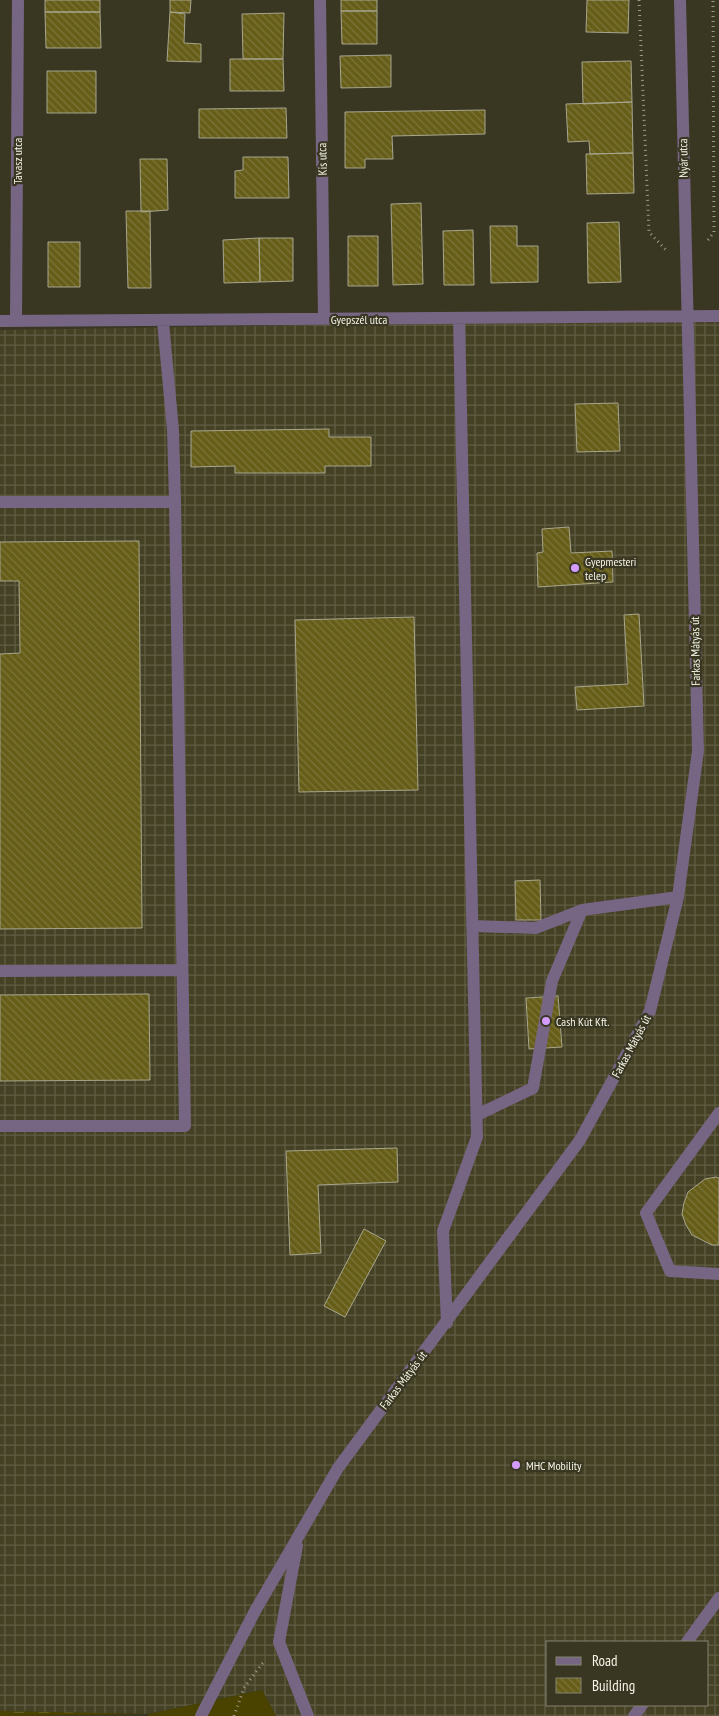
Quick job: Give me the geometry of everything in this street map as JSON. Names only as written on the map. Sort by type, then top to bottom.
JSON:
[{"type":"street","name":"Tavasz utca","points":[[16,321],[18,0]]},
{"type":"street","name":"Kis utca","points":[[320,0],[324,319]]},
{"type":"street","name":"Nyár utca","points":[[680,0],[686,317]]},
{"type":"street","name":"Gyepszél utca","points":[[0,321],[163,322],[719,316]]},
{"type":"street","name":"Farkas Mátyás út","points":[[201,1716],[255,1611],[338,1468],[447,1323],[580,1140],[650,1011],[678,897],[698,751],[686,317]]},
{"type":"street","points":[[447,1323],[443,1231],[477,1136],[474,926],[459,318]]},
{"type":"street","points":[[0,1126],[185,1126],[175,502],[172,420],[163,322]]},
{"type":"street","points":[[0,502],[175,502]]},
{"type":"street","points":[[474,926],[536,928],[582,910],[678,897]]},
{"type":"street","points":[[477,1115],[533,1088],[552,981],[582,910]]},
{"type":"street","points":[[0,971],[181,970]]},
{"type":"street","points":[[719,1113],[646,1212],[670,1270],[719,1274]]},
{"type":"street","points":[[298,1536],[279,1642],[308,1716]]},
{"type":"street","points":[[688,1641],[719,1598]]},
{"type":"path","points":[[639,0],[649,232],[685,270],[714,232],[713,0]]},
{"type":"path","points":[[234,1716],[244,1688],[279,1642]]},
{"type":"shaded area","points":[[719,319],[719,1716],[276,1716],[262,1690],[149,1714],[0,1711],[0,330]]},
{"type":"green space","points":[[262,1690],[276,1716],[148,1716],[149,1714]]},
{"type":"green space","points":[[0,1711],[149,1714],[0,1716]]},
{"type":"building","points":[[45,0],[100,0],[100,12],[45,12]]},
{"type":"building","points":[[170,0],[191,0],[190,13],[170,12]]},
{"type":"building","points":[[341,0],[377,0],[377,11],[341,11]]},
{"type":"building","points":[[587,0],[629,0],[628,33],[586,32]]},
{"type":"building","points":[[341,11],[377,11],[377,44],[342,44]]},
{"type":"building","points":[[45,12],[100,12],[101,48],[46,48]]},
{"type":"building","points":[[170,12],[185,14],[184,43],[201,44],[201,62],[167,61]]},
{"type":"building","points":[[284,13],[283,59],[243,59],[242,14]]},
{"type":"building","points":[[391,55],[391,87],[341,88],[340,56]]},
{"type":"building","points":[[230,59],[283,59],[284,91],[230,91]]},
{"type":"building","points":[[631,61],[632,102],[583,104],[582,62]]},
{"type":"building","points":[[47,71],[96,71],[96,113],[47,113]]},
{"type":"building","points":[[632,102],[633,153],[590,154],[589,141],[568,142],[566,104]]},
{"type":"building","points":[[286,108],[287,138],[199,138],[199,109]]},
{"type":"building","points":[[485,110],[485,134],[392,136],[393,159],[365,159],[365,168],[345,168],[345,112]]},
{"type":"building","points":[[633,153],[634,193],[587,194],[586,154]]},
{"type":"building","points":[[243,157],[288,157],[289,198],[235,198],[235,171],[243,170]]},
{"type":"building","points":[[140,159],[167,159],[168,210],[141,212]]},
{"type":"building","points":[[421,203],[423,284],[393,285],[391,204]]},
{"type":"building","points":[[126,211],[150,211],[151,288],[128,288]]},
{"type":"building","points":[[619,222],[621,282],[588,283],[587,223]]},
{"type":"building","points":[[490,226],[517,226],[517,246],[538,246],[538,282],[491,283]]},
{"type":"building","points":[[473,230],[474,285],[444,285],[443,231]]},
{"type":"building","points":[[348,236],[378,236],[378,286],[348,286]]},
{"type":"building","points":[[259,238],[293,238],[293,281],[260,282]]},
{"type":"building","points":[[259,238],[260,282],[224,283],[223,240]]},
{"type":"building","points":[[48,242],[80,242],[80,287],[48,287]]},
{"type":"building","points":[[618,403],[620,451],[577,452],[575,404]]},
{"type":"building","points":[[329,429],[329,437],[371,437],[371,466],[325,466],[325,473],[235,473],[235,466],[191,467],[191,431]]},
{"type":"building","name":"Gyepmesteri telep","points":[[569,527],[571,553],[612,551],[613,582],[538,587],[537,553],[543,552],[542,529]]},
{"type":"building","points":[[139,541],[142,928],[0,929],[0,654],[20,653],[19,581],[0,581],[0,542]]},
{"type":"building","points":[[639,614],[644,706],[577,710],[575,687],[628,684],[624,615]]},
{"type":"building","points":[[414,617],[418,790],[299,792],[295,620]]},
{"type":"building","points":[[540,880],[541,920],[516,920],[515,881]]},
{"type":"building","points":[[149,994],[150,1080],[0,1081],[0,995]]},
{"type":"building","points":[[558,996],[562,1047],[529,1049],[526,998]]},
{"type":"building","points":[[397,1148],[398,1182],[318,1185],[321,1253],[290,1255],[286,1151]]},
{"type":"building","points":[[719,1178],[719,1245],[712,1245],[692,1235],[682,1214],[688,1192],[705,1179]]},
{"type":"building","points":[[364,1229],[386,1241],[345,1317],[324,1306]]},
{"type":"place","name":"Gyepmesteri telep","points":[[575,568]]},
{"type":"place","name":"Cash Kút Kft.","points":[[546,1021]]},
{"type":"place","name":"MHC Mobility","points":[[516,1465]]}]
